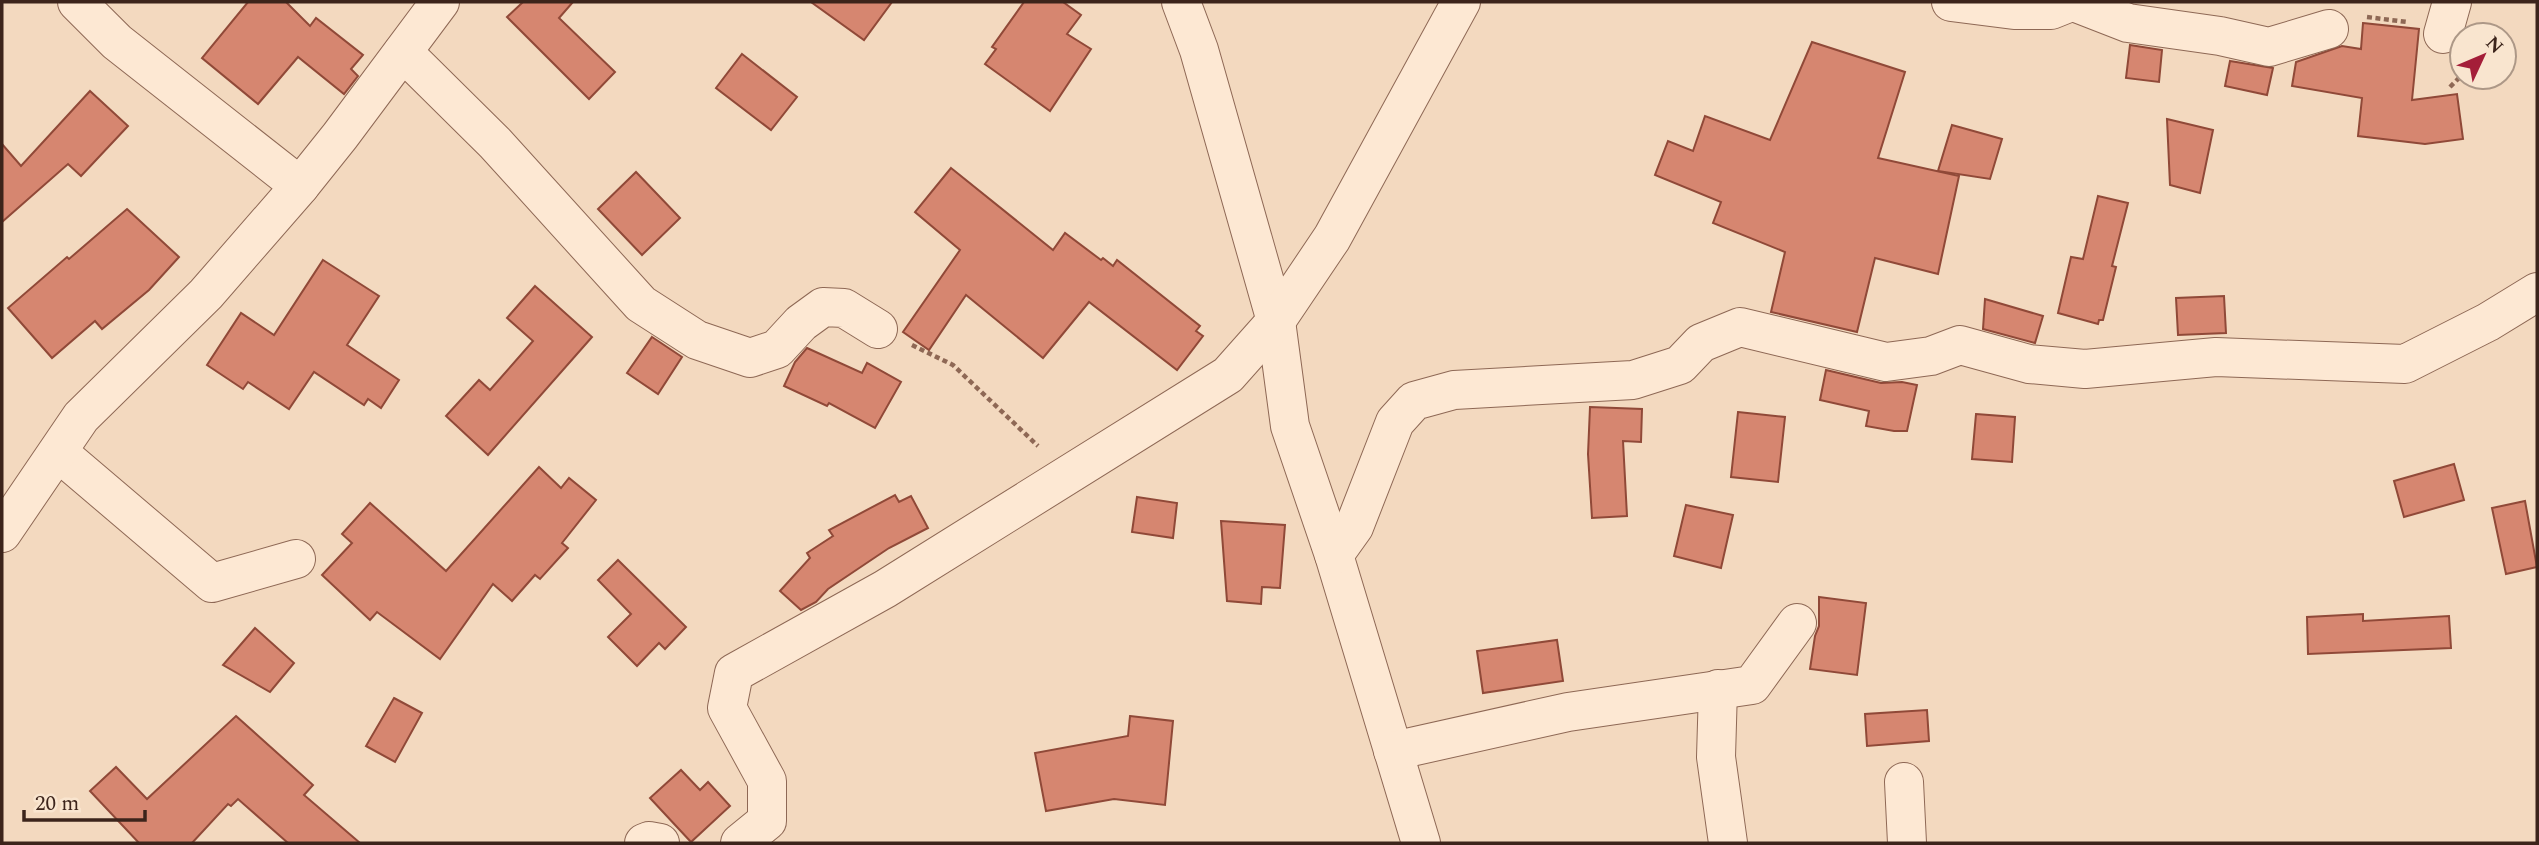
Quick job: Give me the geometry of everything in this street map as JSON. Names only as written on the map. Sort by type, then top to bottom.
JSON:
[{"type":"street","points":[[77,2],[117,42],[300,186]]},
{"type":"street","points":[[2,533],[82,417],[206,294],[300,186],[440,2]]},
{"type":"street","points":[[1181,2],[1199,50],[1276,321],[1290,426],[1334,555],[1421,843]]},
{"type":"street","points":[[740,843],[767,821],[767,781],[727,708],[734,673],[885,589],[1228,375],[1276,321],[1332,238],[1461,2]]},
{"type":"street","points":[[1951,2],[2014,10],[2051,10],[2072,2],[2128,23],[2220,36],[2269,47],[2329,29]]},
{"type":"street","points":[[403,52],[495,143],[641,304],[697,340],[750,358],[777,349],[801,323],[823,307],[844,308],[878,329]]},
{"type":"street","points":[[1334,555],[1354,527],[1395,422],[1414,401],[1454,390],[1633,380],[1680,365],[1701,343],[1740,327],[1886,362],[1931,356],[1960,345],[2029,364],[2085,369],[2216,357],[2405,364],[2488,322],[2537,292]]},
{"type":"street","points":[[58,452],[212,583],[296,559]]},
{"type":"street","points":[[1393,751],[1569,712],[1752,685],[1797,623]]},
{"type":"street","points":[[1718,689],[1716,757],[1728,843]]},
{"type":"street","points":[[1904,782],[1907,843]]},
{"type":"street","points":[[644,843],[660,843]]},
{"type":"path","points":[[2329,29],[2364,16],[2417,23],[2448,18]]},
{"type":"path","points":[[878,329],[953,365],[1070,475]]},
{"type":"building","points":[[248,2],[286,2],[310,26],[316,18],[363,55],[351,69],[358,76],[344,94],[298,57],[258,104],[202,58]]},
{"type":"building","points":[[523,2],[573,2],[559,18],[615,72],[589,99],[507,17]]},
{"type":"building","points":[[811,2],[892,2],[864,40]]},
{"type":"building","points":[[1024,2],[1063,2],[1081,15],[1067,34],[1091,49],[1050,111],[985,64],[996,49],[992,47]]},
{"type":"building","points":[[2363,23],[2419,29],[2412,100],[2457,94],[2463,139],[2425,144],[2358,136],[2362,98],[2292,86],[2296,62],[2342,46],[2361,49]]},
{"type":"building","points":[[1812,42],[1905,72],[1878,158],[1959,176],[1938,274],[1875,258],[1857,332],[1771,312],[1785,252],[1713,223],[1721,202],[1655,175],[1668,141],[1693,151],[1705,116],[1770,140]]},
{"type":"building","points":[[2130,45],[2162,50],[2159,82],[2126,78]]},
{"type":"building","points":[[742,54],[797,97],[771,130],[716,88]]},
{"type":"building","points":[[2230,61],[2273,68],[2267,95],[2225,86]]},
{"type":"building","points":[[90,91],[128,126],[81,176],[68,164],[2,222],[2,144],[21,166]]},
{"type":"building","points":[[2167,119],[2213,130],[2200,193],[2170,185]]},
{"type":"building","points":[[1952,125],[2002,139],[1990,179],[1938,171]]},
{"type":"building","points":[[951,168],[1053,250],[1065,233],[1101,260],[1103,258],[1113,266],[1117,260],[1200,326],[1196,331],[1203,336],[1177,370],[1089,302],[1043,358],[966,295],[929,350],[903,332],[960,250],[915,212]]},
{"type":"building","points":[[636,172],[680,218],[642,255],[598,209]]},
{"type":"building","points":[[2098,196],[2128,203],[2112,266],[2116,267],[2103,320],[2099,320],[2098,324],[2058,313],[2071,257],[2083,259]]},
{"type":"building","points":[[127,209],[179,257],[149,290],[102,329],[95,321],[52,358],[8,308]]},
{"type":"building","points":[[323,260],[379,296],[347,345],[399,380],[381,408],[368,399],[364,405],[314,372],[289,409],[248,382],[243,389],[207,365],[241,313],[274,335]]},
{"type":"building","points":[[535,286],[592,337],[488,455],[446,416],[479,380],[490,390],[533,341],[507,318]]},
{"type":"building","points":[[2224,296],[2226,333],[2178,335],[2176,298]]},
{"type":"building","points":[[1985,299],[2043,316],[2035,343],[1983,329]]},
{"type":"building","points":[[652,337],[682,357],[658,394],[627,373]]},
{"type":"building","points":[[807,348],[862,373],[867,363],[901,382],[875,428],[829,403],[827,406],[784,386],[795,362]]},
{"type":"building","points":[[1826,370],[1881,383],[1902,382],[1917,385],[1907,431],[1866,426],[1869,411],[1820,400]]},
{"type":"building","points":[[1590,407],[1642,409],[1641,442],[1623,441],[1627,516],[1592,518],[1588,454]]},
{"type":"building","points":[[1738,412],[1785,417],[1778,482],[1731,477]]},
{"type":"building","points":[[1976,414],[2015,417],[2012,462],[1972,459]]},
{"type":"building","points":[[2454,464],[2464,500],[2404,517],[2394,481]]},
{"type":"building","points":[[539,467],[561,488],[569,478],[596,500],[562,543],[568,548],[540,579],[535,575],[512,601],[493,584],[440,659],[377,612],[370,620],[322,575],[352,543],[342,534],[370,503],[446,571]]},
{"type":"building","points":[[895,495],[899,502],[911,496],[928,528],[889,548],[801,610],[780,591],[810,558],[807,553],[833,536],[829,530]]},
{"type":"building","points":[[1137,497],[1177,503],[1173,538],[1132,532]]},
{"type":"building","points":[[2525,501],[2537,567],[2506,574],[2492,508]]},
{"type":"building","points":[[1686,505],[1733,515],[1721,568],[1674,556]]},
{"type":"building","points":[[1221,521],[1285,525],[1280,588],[1262,587],[1261,604],[1227,601]]},
{"type":"building","points":[[618,560],[686,627],[665,649],[659,643],[637,666],[608,637],[631,614],[598,580]]},
{"type":"building","points":[[1819,597],[1866,603],[1857,675],[1810,669],[1819,626]]},
{"type":"building","points":[[2363,614],[2363,621],[2449,616],[2451,648],[2308,654],[2307,617]]},
{"type":"building","points":[[255,628],[294,663],[270,692],[223,665]]},
{"type":"building","points":[[1557,640],[1563,681],[1483,693],[1477,651]]},
{"type":"building","points":[[394,698],[422,713],[395,762],[366,746]]},
{"type":"building","points":[[1927,710],[1929,741],[1867,746],[1865,714]]},
{"type":"building","points":[[236,716],[313,785],[304,795],[360,843],[288,843],[238,799],[231,806],[228,804],[192,843],[139,843],[90,791],[116,767],[147,799]]},
{"type":"building","points":[[1130,716],[1173,721],[1165,805],[1114,799],[1046,811],[1035,753],[1128,736]]},
{"type":"building","points":[[681,770],[700,790],[708,782],[730,806],[691,842],[650,798]]}]
